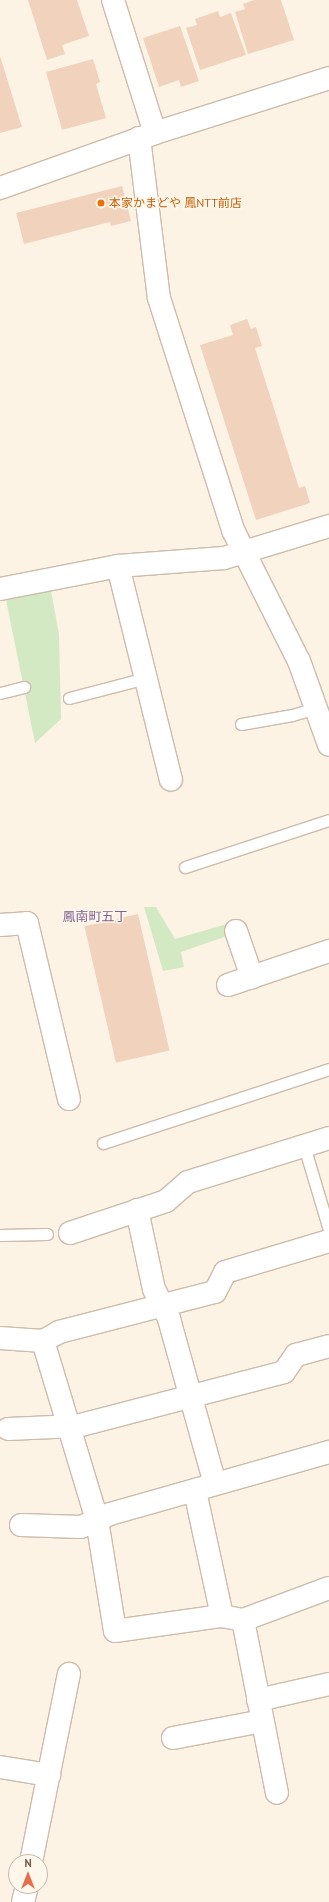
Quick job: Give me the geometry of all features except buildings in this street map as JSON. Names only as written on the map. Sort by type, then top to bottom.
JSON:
[{"type":"street","points":[[113,0],[147,135],[159,298],[233,530],[300,661],[316,708],[327,733]]},
{"type":"street","points":[[0,188],[147,135],[329,78]]},
{"type":"street","points":[[0,589],[118,566],[224,558],[244,550],[329,526]]},
{"type":"street","points":[[118,566],[171,780]]},
{"type":"street","points":[[0,925],[27,923],[69,1099]]},
{"type":"street","points":[[236,931],[252,977]]},
{"type":"street","points":[[228,985],[329,951]]},
{"type":"street","points":[[70,1232],[166,1201],[188,1182],[329,1138]]},
{"type":"street","points":[[136,1210],[154,1289],[169,1320],[192,1396],[215,1484]]},
{"type":"street","points":[[0,1338],[43,1341],[59,1332],[162,1304],[215,1292],[225,1272],[329,1241]]},
{"type":"street","points":[[43,1341],[68,1429],[97,1520],[115,1631],[232,1618],[329,1588]]},
{"type":"street","points":[[8,1429],[68,1429],[284,1372],[296,1355],[329,1346]]},
{"type":"street","points":[[21,1525],[81,1527],[110,1514],[329,1452]]},
{"type":"street","points":[[195,1491],[260,1711],[277,1793]]},
{"type":"street","points":[[34,1854],[69,1674]]},
{"type":"street","points":[[173,1738],[260,1711],[329,1684]]},
{"type":"street","points":[[0,1767],[49,1775]]},
{"type":"lane","points":[[69,698],[146,678]]},
{"type":"lane","points":[[0,693],[24,687]]},
{"type":"lane","points":[[241,724],[292,716],[316,708]]},
{"type":"lane","points":[[185,867],[329,820]]},
{"type":"lane","points":[[103,1143],[329,1070]]},
{"type":"lane","points":[[304,1146],[329,1230]]},
{"type":"lane","points":[[0,1235],[47,1234]]},
{"type":"green space","points":[[51,591],[59,634],[61,719],[35,743],[6,600]]},
{"type":"green space","points":[[144,907],[156,907],[175,939],[227,924],[230,935],[181,952],[184,967],[163,971]]},
{"type":"place","name":"本家かまどや 鳳NTT前店","points":[[101,203]]},
{"type":"district","name":"鳳南町五丁","points":[[95,917]]}]
